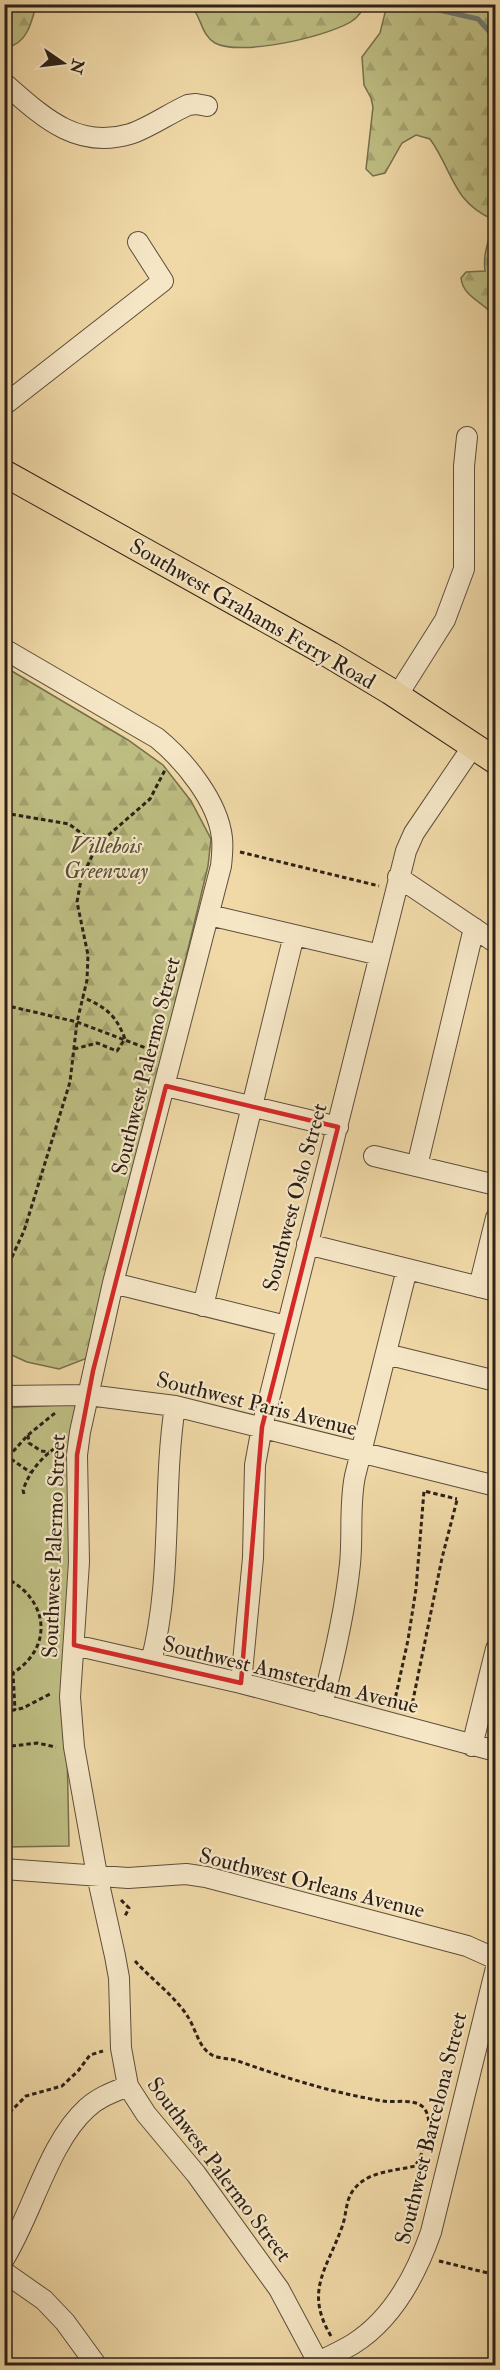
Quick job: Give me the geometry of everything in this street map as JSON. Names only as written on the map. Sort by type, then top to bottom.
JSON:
[{"type":"main road","name":"Southwest Grahams Ferry Road","points":[[4,473],[184,572],[397,696],[495,761]]},
{"type":"street","points":[[4,83],[45,118],[68,131],[88,138],[131,134],[188,105],[207,106]]},
{"type":"street","points":[[4,405],[163,281],[138,242]]},
{"type":"street","points":[[397,696],[445,620],[464,569],[466,437]]},
{"type":"street","name":"Southwest Palermo Street","points":[[4,649],[157,738],[178,756],[201,788],[219,821],[221,866],[114,1283],[80,1432],[77,1455],[79,1527],[70,1693],[74,1747],[97,1875],[119,1978],[122,2048],[128,2086],[146,2114],[196,2174],[279,2289],[315,2364]]},
{"type":"street","name":"Southwest Oslo Street","points":[[241,1683],[253,1558],[255,1465],[286,1326],[338,1127],[397,884],[414,833],[473,746]]},
{"type":"street","points":[[397,884],[474,928],[495,943]]},
{"type":"street","points":[[209,915],[380,955]]},
{"type":"street","points":[[417,1166],[474,928]]},
{"type":"street","points":[[203,1306],[294,935]]},
{"type":"street","points":[[166,1086],[338,1127]]},
{"type":"street","points":[[374,1156],[495,1185]]},
{"type":"street","points":[[307,1244],[487,1289],[495,1218]]},
{"type":"street","points":[[322,1705],[348,1579],[351,1492],[407,1269]]},
{"type":"street","points":[[114,1283],[286,1326]]},
{"type":"street","points":[[386,1354],[495,1381]]},
{"type":"street","name":"Southwest Paris Avenue","points":[[5,1396],[88,1395],[175,1406],[495,1486]]},
{"type":"street","points":[[151,1662],[159,1628],[166,1572],[168,1473],[175,1406]]},
{"type":"street","name":"Southwest Amsterdam Avenue","points":[[74,1645],[241,1683],[495,1751]]},
{"type":"street","points":[[472,1746],[495,1649]]},
{"type":"street","name":"Southwest Orleans Avenue","points":[[4,1869],[128,1878],[186,1874],[207,1877],[467,1946],[495,1959]]},
{"type":"street","name":"Southwest Barcelona Street","points":[[315,2364],[353,2344],[375,2327],[399,2298],[422,2256],[431,2232],[495,1968]]},
{"type":"street","points":[[4,2259],[28,2214],[54,2152],[69,2129],[87,2108],[105,2095],[128,2086]]},
{"type":"street","points":[[4,2272],[44,2300],[65,2322],[97,2366]]},
{"type":"path","points":[[4,1274],[24,1231],[70,1082],[77,1022],[87,980],[88,955],[77,902],[81,880],[97,845],[150,799],[163,772],[178,756]]},
{"type":"path","points":[[4,813],[69,824],[97,845]]},
{"type":"path","points":[[222,848],[397,884]]},
{"type":"path","points":[[82,997],[102,1005],[119,1023],[126,1040]]},
{"type":"path","points":[[4,1005],[77,1022],[173,1058]]},
{"type":"path","points":[[74,1050],[97,1043],[117,1051],[126,1040]]},
{"type":"path","points":[[4,1344],[8,1351],[5,1396]]},
{"type":"path","points":[[30,1472],[6,1457],[57,1411]]},
{"type":"path","points":[[28,1435],[29,1443],[33,1447],[49,1452]]},
{"type":"path","points":[[24,1494],[22,1492],[30,1472],[61,1443]]},
{"type":"path","points":[[407,1728],[442,1557],[462,1478]]},
{"type":"path","points":[[4,1487],[4,1532]]},
{"type":"path","points":[[411,1709],[393,1705],[417,1589],[422,1500],[424,1491],[457,1499]]},
{"type":"path","points":[[4,1577],[21,1587],[32,1598],[41,1623],[40,1637],[34,1653],[29,1661],[13,1673],[15,1710]]},
{"type":"path","points":[[4,1712],[23,1708],[48,1694],[70,1693]]},
{"type":"path","points":[[4,1747],[37,1743],[56,1747]]},
{"type":"path","points":[[119,1897],[129,1908],[124,1921]]},
{"type":"path","points":[[130,1955],[161,1985],[189,2018],[200,2043],[210,2054],[233,2059],[308,2085],[386,2102],[415,2102],[424,2108],[429,2118],[427,2138],[423,2155],[415,2166],[384,2171],[369,2178],[355,2188],[346,2205],[344,2225],[327,2260],[318,2298],[319,2312],[335,2343]]},
{"type":"path","points":[[4,2118],[26,2096],[62,2086],[78,2071],[90,2055],[122,2048]]},
{"type":"path","points":[[422,2256],[495,2275]]},
{"type":"highlighted area","points":[[166,1086],[338,1127],[262,1427],[241,1683],[74,1645],[77,1455],[93,1371]]},
{"type":"green space","points":[[4,5],[36,5],[23,38],[12,46],[5,47]]},
{"type":"green space","points":[[190,5],[367,5],[355,19],[327,32],[286,43],[244,48],[227,47],[215,43],[206,35],[197,14]]},
{"type":"green space","points":[[387,5],[495,5],[495,317],[470,295],[461,278],[466,272],[485,271],[484,264],[492,219],[479,212],[461,194],[430,139],[416,135],[402,143],[385,173],[373,176],[366,169],[373,107],[364,85],[362,57],[380,33]]},
{"type":"green space","name":"Villebois Greenway","points":[[5,667],[128,740],[163,765],[191,801],[211,839],[208,866],[90,1357],[59,1369],[27,1362],[5,1352]]},
{"type":"green space","points":[[76,1404],[66,1696],[69,1846],[5,1847],[4,1408]]},
{"type":"waterway","points":[[413,4],[478,19],[496,39]]}]
